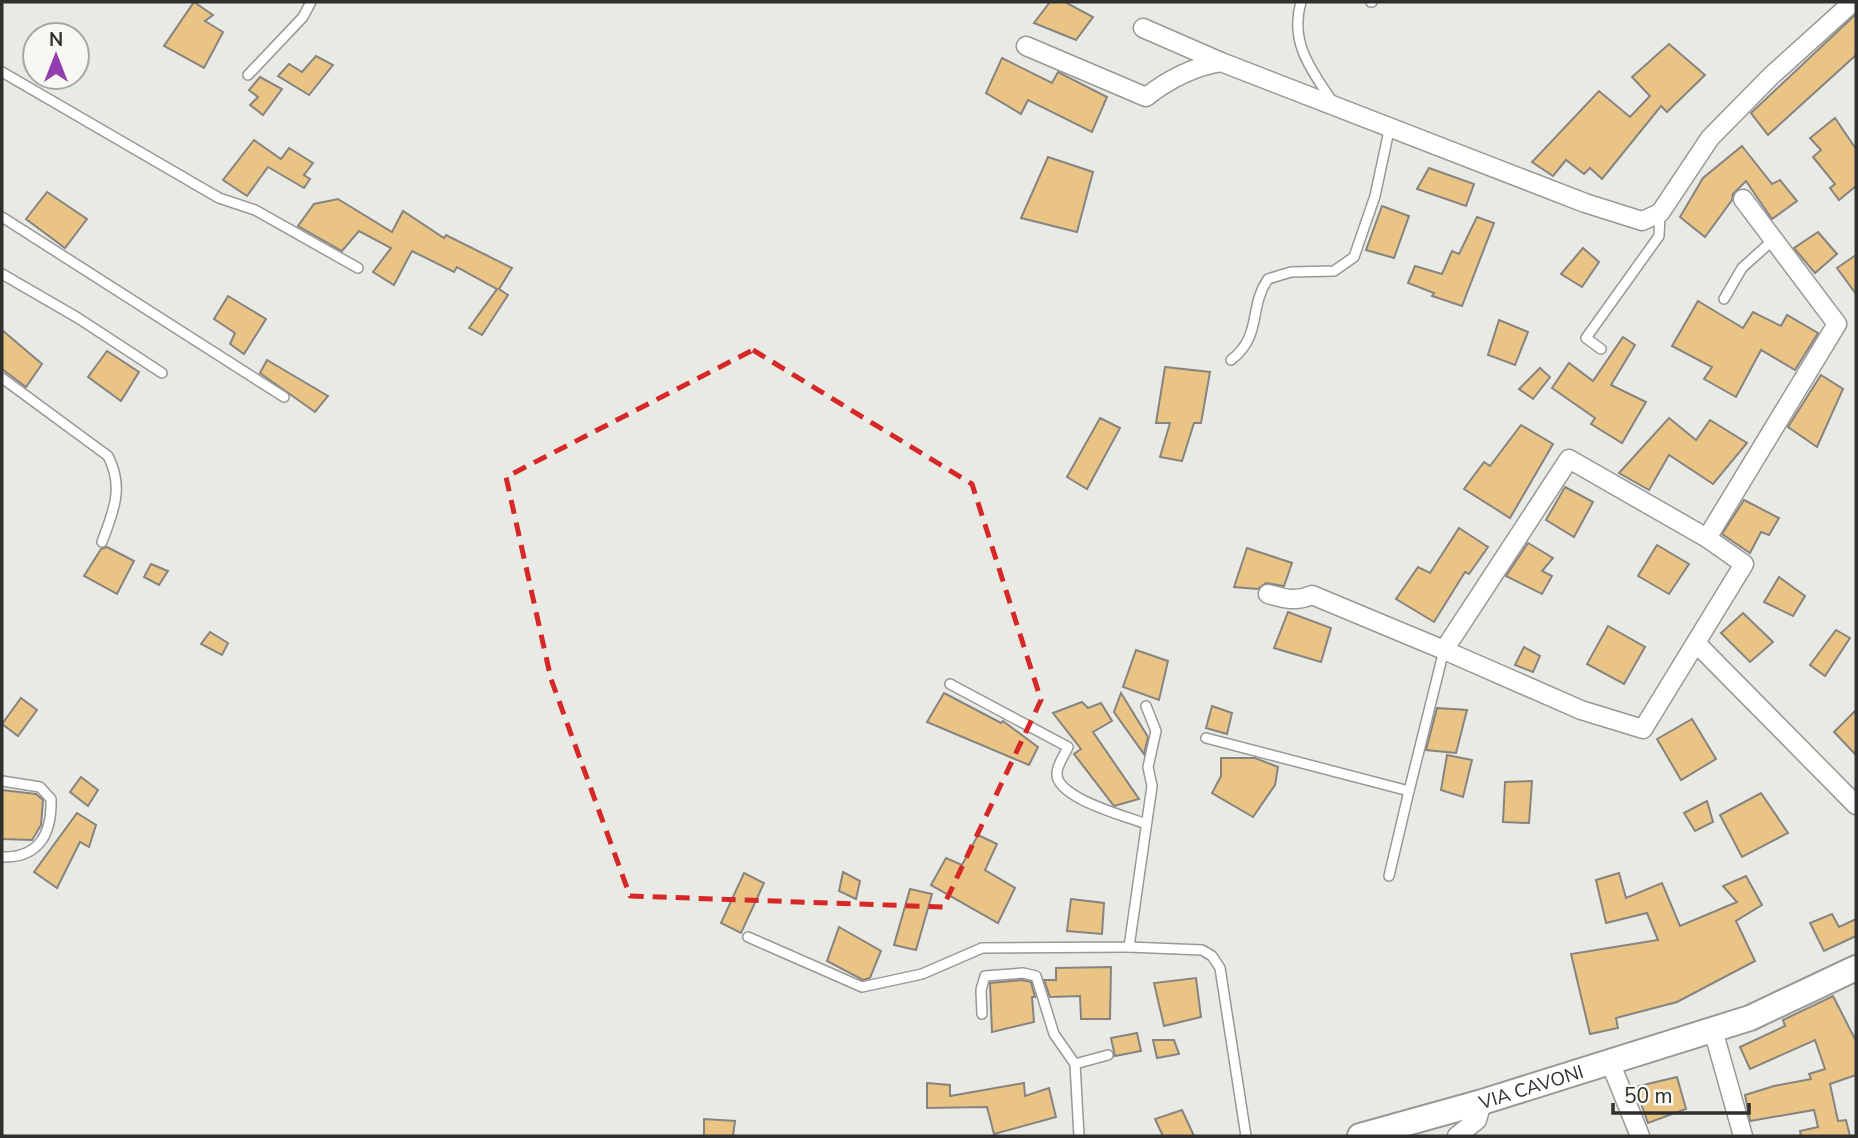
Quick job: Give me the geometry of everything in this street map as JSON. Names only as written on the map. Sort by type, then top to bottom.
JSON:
[{"type":"street","points":[[1143,28],[1221,62],[1642,221],[1660,213],[1710,138],[1771,76],[1853,2]]},
{"type":"street","points":[[1026,46],[1146,97],[1168,80],[1199,66],[1221,62]]},
{"type":"street","points":[[1707,538],[1838,324],[1743,199]]},
{"type":"street","points":[[1268,594],[1287,600],[1300,601],[1312,595],[1333,601],[1444,650],[1580,709],[1643,729],[1744,564],[1707,538],[1569,459],[1444,650]]},
{"type":"street","points":[[1696,643],[1856,805]]},
{"type":"street","name":"VIA CAVONI","points":[[1360,1136],[1482,1102],[1750,1018],[1856,968]]},
{"type":"street","points":[[1713,1030],[1743,1136]]},
{"type":"street","points":[[1610,1062],[1640,1136]]},
{"type":"street","points":[[1457,1136],[1477,1119],[1482,1102]]},
{"type":"lane","points":[[248,75],[303,17],[311,2]]},
{"type":"lane","points":[[1301,2],[1296,30],[1299,44],[1311,72],[1335,105]]},
{"type":"lane","points":[[2,72],[219,198],[255,210],[358,268]]},
{"type":"lane","points":[[1231,360],[1247,348],[1262,288],[1268,279],[1292,272],[1334,271],[1354,257],[1375,196],[1390,126]]},
{"type":"lane","points":[[1601,349],[1586,338],[1659,236],[1660,213]]},
{"type":"lane","points":[[2,217],[284,397]]},
{"type":"lane","points":[[1724,299],[1742,268],[1773,240]]},
{"type":"lane","points":[[2,274],[78,318],[162,373]]},
{"type":"lane","points":[[2,378],[108,456],[117,473],[119,491],[102,542]]},
{"type":"lane","points":[[1389,876],[1444,650]]},
{"type":"lane","points":[[950,684],[1068,747],[1056,772],[1059,783],[1070,795],[1146,824]]},
{"type":"lane","points":[[1129,947],[1152,786],[1149,758],[1156,731],[1146,706]]},
{"type":"lane","points":[[1206,738],[1409,791]]},
{"type":"lane","points":[[2,781],[40,788],[51,799],[52,818],[46,838],[33,852],[2,857]]},
{"type":"lane","points":[[748,937],[862,987],[922,974],[982,948],[1129,947],[1202,950],[1212,956],[1220,968],[1247,1136]]},
{"type":"lane","points":[[982,1014],[981,990],[985,976],[1023,973],[1036,976],[1054,1034],[1074,1064],[1079,1136]]},
{"type":"lane","points":[[1074,1064],[1108,1055]]},
{"type":"highlighted area","points":[[753,350],[972,484],[1041,700],[943,907],[630,896],[551,679],[506,477]]},
{"type":"building","points":[[194,2],[213,15],[205,21],[223,32],[204,68],[164,46]]},
{"type":"building","points":[[1050,2],[1065,2],[1093,17],[1076,40],[1034,23]]},
{"type":"building","points":[[1856,14],[1856,55],[1768,135],[1751,113]]},
{"type":"building","points":[[1669,44],[1705,75],[1667,112],[1661,106],[1602,179],[1590,168],[1584,174],[1566,160],[1553,176],[1532,162],[1599,91],[1630,117],[1650,96],[1632,77]]},
{"type":"building","points":[[316,56],[333,65],[309,95],[278,76],[289,64],[302,72]]},
{"type":"building","points":[[1002,58],[1052,83],[1058,72],[1107,97],[1092,132],[1028,100],[1021,114],[986,93]]},
{"type":"building","points":[[260,77],[282,89],[263,115],[250,105],[258,97],[249,90]]},
{"type":"building","points":[[1835,118],[1856,149],[1856,186],[1839,200],[1830,188],[1835,184],[1813,157],[1821,150],[1810,138]]},
{"type":"building","points":[[254,140],[281,159],[289,148],[313,163],[304,175],[310,179],[304,188],[268,167],[247,196],[223,180]]},
{"type":"building","points":[[1742,146],[1772,184],[1780,180],[1797,201],[1772,219],[1746,181],[1733,194],[1732,200],[1705,237],[1680,217],[1703,178]]},
{"type":"building","points":[[1048,157],[1093,172],[1077,232],[1021,218]]},
{"type":"building","points":[[1429,168],[1474,184],[1466,206],[1417,189]]},
{"type":"building","points":[[47,192],[87,219],[65,248],[26,219]]},
{"type":"building","points":[[338,199],[392,232],[403,211],[444,238],[446,235],[512,268],[499,289],[508,295],[482,335],[469,328],[497,289],[457,267],[454,272],[412,251],[394,285],[373,272],[391,248],[359,231],[342,251],[298,226],[314,204]]},
{"type":"building","points":[[1382,206],[1409,216],[1394,258],[1366,250]]},
{"type":"building","points":[[1477,217],[1494,223],[1462,306],[1432,296],[1434,293],[1408,283],[1415,266],[1442,274],[1452,251],[1459,254]]},
{"type":"building","points":[[1818,232],[1837,254],[1815,273],[1794,248]]},
{"type":"building","points":[[1583,248],[1599,262],[1582,287],[1561,274]]},
{"type":"building","points":[[1856,255],[1856,294],[1837,268]]},
{"type":"building","points":[[228,296],[266,319],[244,354],[230,344],[235,333],[214,319]]},
{"type":"building","points":[[1698,301],[1743,328],[1753,312],[1781,326],[1787,315],[1818,333],[1795,370],[1761,350],[1736,397],[1704,379],[1712,367],[1672,346]]},
{"type":"building","points":[[1499,320],[1528,332],[1515,365],[1488,355]]},
{"type":"building","points":[[2,330],[42,364],[26,387],[2,369]]},
{"type":"building","points":[[1623,337],[1635,345],[1611,385],[1646,402],[1622,443],[1591,424],[1595,418],[1552,388],[1569,363],[1593,381]]},
{"type":"building","points":[[107,351],[139,372],[121,401],[88,377]]},
{"type":"building","points":[[267,360],[328,396],[315,412],[260,373]]},
{"type":"building","points":[[1165,367],[1210,372],[1201,423],[1194,423],[1182,461],[1160,457],[1170,423],[1156,423]]},
{"type":"building","points":[[1540,368],[1550,377],[1533,399],[1519,389]]},
{"type":"building","points":[[1821,375],[1843,389],[1817,447],[1788,427]]},
{"type":"building","points":[[1100,418],[1120,428],[1087,489],[1067,477]]},
{"type":"building","points":[[1669,418],[1696,440],[1710,420],[1747,443],[1713,484],[1669,455],[1649,490],[1619,473]]},
{"type":"building","points":[[1521,425],[1553,444],[1510,518],[1464,489],[1484,462],[1490,466]]},
{"type":"building","points":[[1565,487],[1593,502],[1574,537],[1546,520]]},
{"type":"building","points":[[1744,500],[1779,518],[1769,535],[1761,532],[1750,553],[1722,534]]},
{"type":"building","points":[[1459,528],[1488,547],[1469,574],[1465,572],[1434,622],[1396,599],[1418,567],[1430,573]]},
{"type":"building","points":[[1528,543],[1553,558],[1542,571],[1552,576],[1542,594],[1506,576]]},
{"type":"building","points":[[1657,545],[1689,564],[1669,594],[1638,576]]},
{"type":"building","points":[[107,547],[134,561],[117,594],[84,576],[101,549]]},
{"type":"building","points":[[1247,548],[1292,563],[1284,586],[1266,583],[1258,589],[1234,587]]},
{"type":"building","points":[[151,564],[168,571],[159,585],[144,577]]},
{"type":"building","points":[[1779,577],[1805,596],[1793,616],[1764,602]]},
{"type":"building","points":[[1288,612],[1331,628],[1321,662],[1274,648]]},
{"type":"building","points":[[1743,613],[1773,642],[1750,662],[1721,633]]},
{"type":"building","points":[[1608,626],[1645,647],[1624,684],[1587,664]]},
{"type":"building","points":[[1836,630],[1850,638],[1825,676],[1810,665]]},
{"type":"building","points":[[210,632],[228,643],[222,655],[201,644]]},
{"type":"building","points":[[1524,647],[1540,656],[1533,672],[1515,665]]},
{"type":"building","points":[[1136,650],[1168,661],[1159,700],[1123,687]]},
{"type":"building","points":[[944,693],[1001,723],[1003,721],[1038,747],[1029,765],[927,722]]},
{"type":"building","points":[[1121,693],[1148,737],[1144,754],[1114,712]]},
{"type":"building","points":[[21,698],[37,710],[18,736],[2,724]]},
{"type":"building","points":[[1082,702],[1088,708],[1101,703],[1112,721],[1093,732],[1139,799],[1114,806],[1074,754],[1081,749],[1053,713]]},
{"type":"building","points":[[1212,706],[1232,713],[1227,734],[1206,728]]},
{"type":"building","points":[[1437,708],[1467,710],[1456,753],[1426,750]]},
{"type":"building","points":[[1856,710],[1856,755],[1834,732]]},
{"type":"building","points":[[1692,719],[1716,759],[1681,780],[1657,739]]},
{"type":"building","points":[[1447,755],[1472,760],[1463,797],[1441,790]]},
{"type":"building","points":[[1221,758],[1255,758],[1278,767],[1275,785],[1253,817],[1212,793],[1221,776]]},
{"type":"building","points":[[81,777],[98,790],[88,806],[70,792]]},
{"type":"building","points":[[1532,781],[1529,823],[1503,822],[1505,782]]},
{"type":"building","points":[[2,790],[36,794],[43,800],[41,825],[32,840],[2,839]]},
{"type":"building","points":[[1761,793],[1788,833],[1742,857],[1720,815]]},
{"type":"building","points":[[1707,801],[1713,822],[1695,831],[1684,813]]},
{"type":"building","points":[[77,813],[96,825],[89,847],[80,842],[57,888],[34,872]]},
{"type":"building","points":[[978,835],[997,844],[985,870],[1015,888],[998,923],[931,885],[946,858],[962,865]]},
{"type":"building","points":[[843,872],[860,881],[856,899],[839,891]]},
{"type":"building","points":[[744,873],[764,883],[741,933],[721,923]]},
{"type":"building","points":[[1619,873],[1626,898],[1662,883],[1680,926],[1737,902],[1723,886],[1746,876],[1762,905],[1736,921],[1755,961],[1677,1002],[1616,1018],[1618,1028],[1590,1034],[1571,954],[1658,940],[1647,913],[1606,923],[1596,880]]},
{"type":"building","points":[[910,889],[932,894],[916,950],[894,945]]},
{"type":"building","points":[[1071,899],[1104,903],[1102,934],[1067,931]]},
{"type":"building","points":[[1832,914],[1839,927],[1856,919],[1856,936],[1824,951],[1810,923]]},
{"type":"building","points":[[839,927],[881,951],[870,978],[863,980],[827,961]]},
{"type":"building","points":[[1111,967],[1110,1019],[1081,1019],[1080,996],[1050,997],[1044,980],[1056,980],[1056,968]]},
{"type":"building","points":[[1196,978],[1201,1017],[1164,1026],[1154,983]]},
{"type":"building","points":[[1022,980],[1031,982],[1035,997],[1032,997],[1034,1022],[992,1032],[990,983]]},
{"type":"building","points":[[1833,996],[1856,1041],[1856,1075],[1830,1084],[1838,1121],[1846,1120],[1850,1136],[1801,1136],[1800,1131],[1818,1127],[1814,1110],[1750,1121],[1745,1095],[1811,1079],[1809,1074],[1825,1069],[1815,1040],[1750,1069],[1740,1047],[1785,1026],[1783,1020]]},
{"type":"building","points":[[1137,1033],[1141,1051],[1115,1056],[1111,1038]]},
{"type":"building","points":[[1153,1040],[1174,1040],[1179,1054],[1157,1058]]},
{"type":"building","points":[[1677,1077],[1686,1109],[1648,1123],[1635,1087]]},
{"type":"building","points":[[927,1083],[950,1085],[950,1096],[1024,1083],[1025,1096],[1049,1088],[1056,1117],[994,1134],[987,1107],[927,1108]]},
{"type":"building","points":[[1182,1110],[1194,1136],[1163,1136],[1155,1119]]},
{"type":"building","points":[[704,1119],[735,1121],[733,1136],[704,1136]]}]
